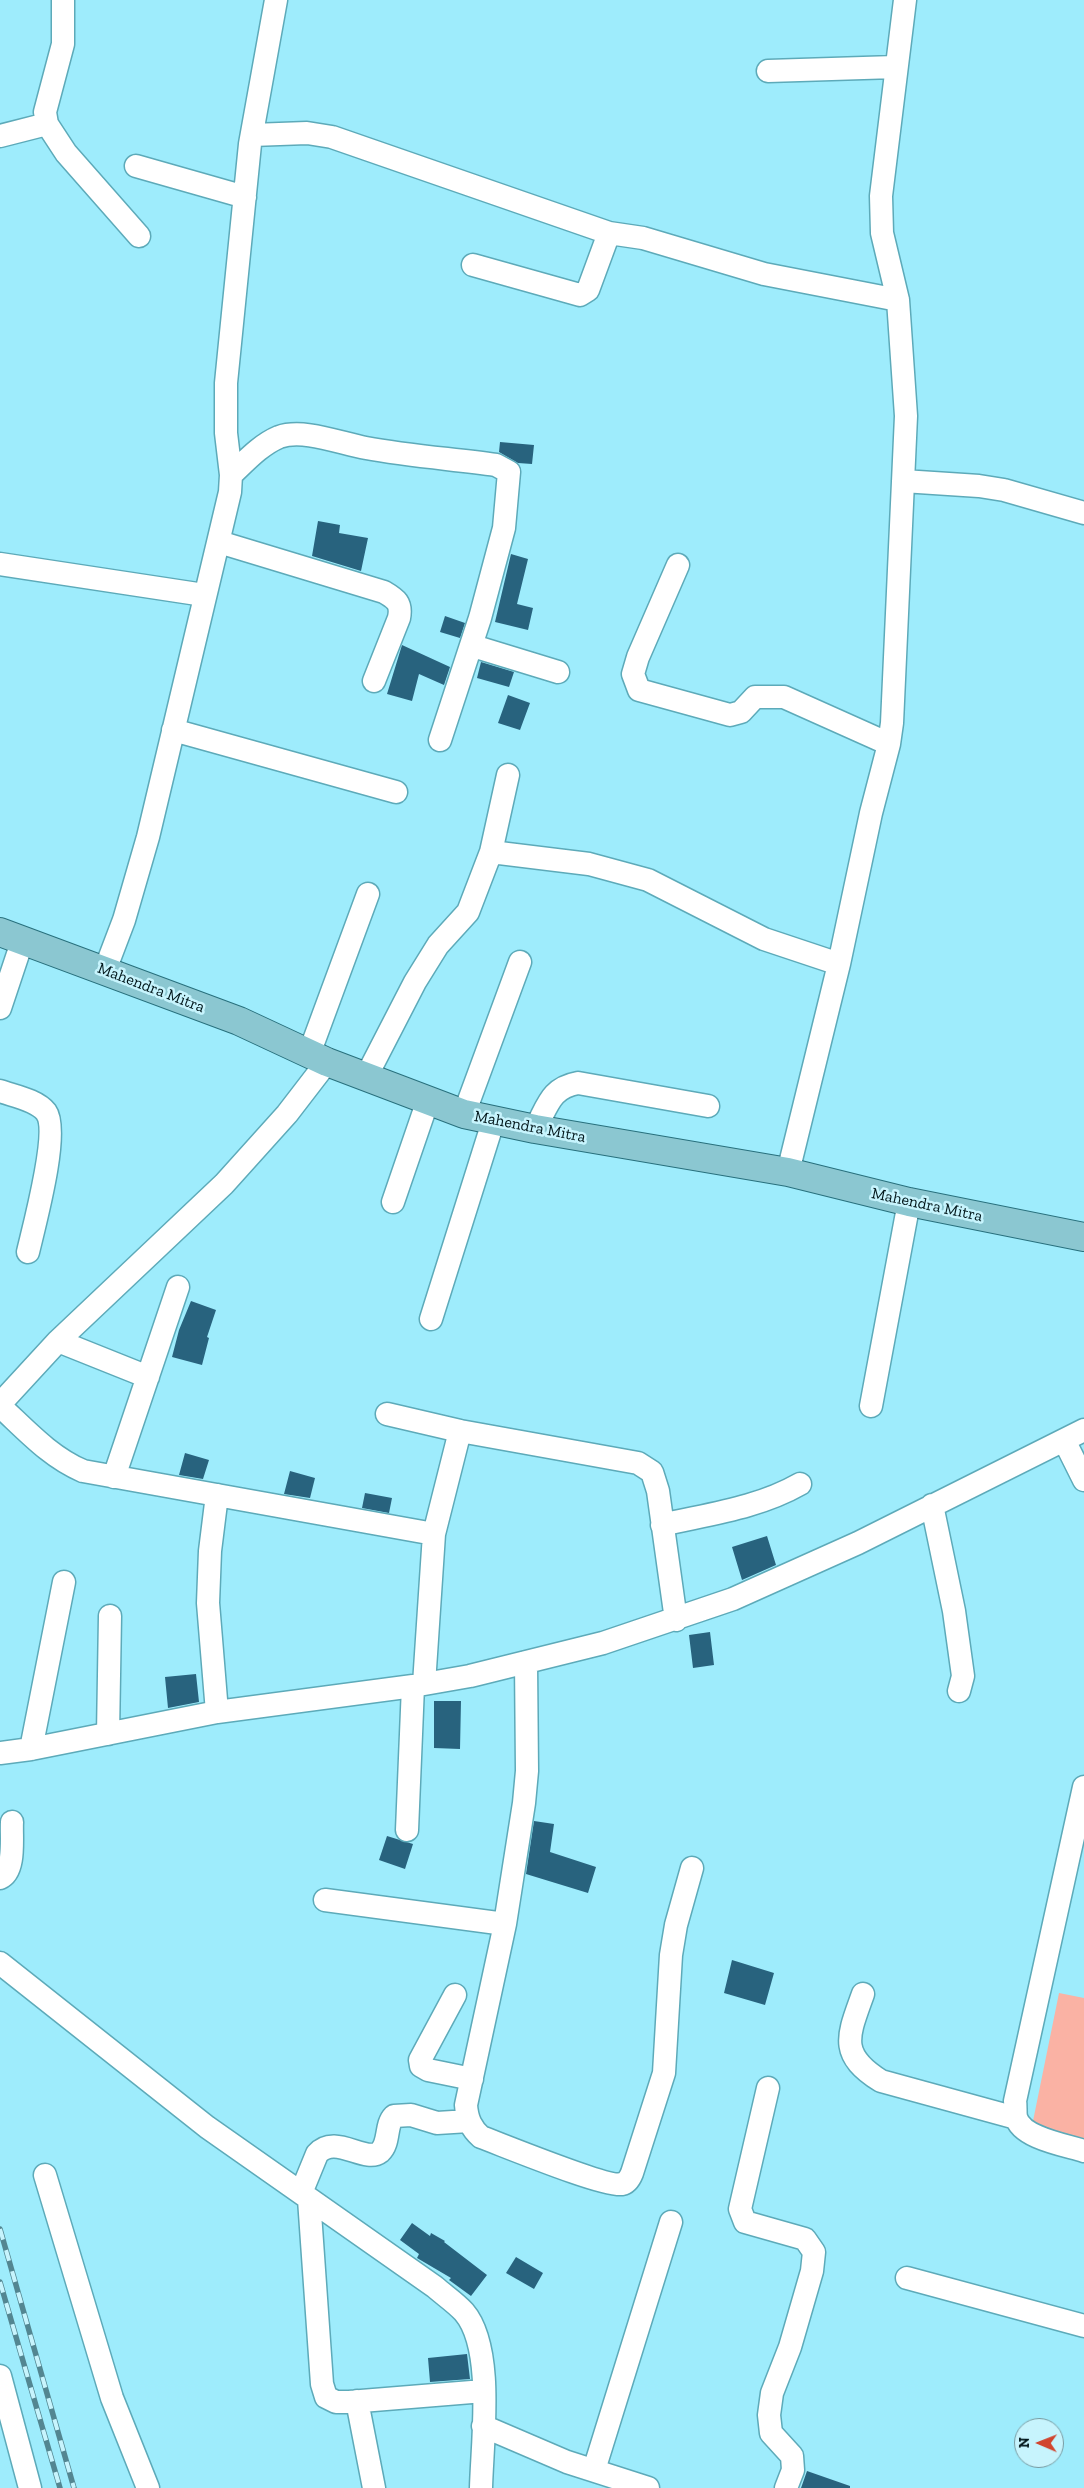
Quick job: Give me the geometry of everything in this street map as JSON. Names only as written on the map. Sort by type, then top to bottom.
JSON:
[{"type":"main road","name":"Mahendra Mitra","points":[[11,937],[105,970],[240,1022],[318,1058],[464,1114],[493,1122],[788,1172],[909,1202],[1084,1237]]},
{"type":"street","points":[[63,0],[63,44],[45,112],[47,124],[66,153],[139,236]]},
{"type":"street","points":[[105,970],[138,876],[204,595],[219,542],[231,475],[226,432],[226,383],[252,135],[276,0]]},
{"type":"street","points":[[788,1172],[839,964],[869,822],[889,744],[906,416],[898,300],[882,233],[881,196],[895,67],[905,0]]},
{"type":"street","points":[[768,71],[895,67]]},
{"type":"street","points":[[0,136],[47,124]]},
{"type":"street","points":[[252,135],[307,134],[332,137],[609,233],[643,238],[764,274],[898,300]]},
{"type":"street","points":[[136,166],[245,197]]},
{"type":"street","points":[[473,265],[576,294],[583,294],[588,290],[609,233]]},
{"type":"street","points":[[231,475],[265,446],[280,437],[296,436],[315,436],[365,448],[496,465],[509,472],[510,481],[504,528],[473,646],[440,740]]},
{"type":"street","points":[[903,481],[987,487],[1084,513]]},
{"type":"street","points":[[219,542],[384,592],[395,598],[399,603],[398,618],[374,681]]},
{"type":"street","points":[[0,564],[204,595]]},
{"type":"street","points":[[678,565],[633,674],[639,690],[730,715],[741,712],[755,697],[784,697],[889,744]]},
{"type":"street","points":[[473,646],[558,672]]},
{"type":"street","points":[[173,730],[396,792]]},
{"type":"street","points":[[366,1077],[415,982],[438,945],[468,912],[491,852],[508,775]]},
{"type":"street","points":[[491,852],[589,864],[648,880],[764,939],[839,964]]},
{"type":"street","points":[[368,894],[318,1058],[287,1114],[224,1184],[58,1341],[0,1405],[49,1451],[66,1464],[83,1471],[434,1534]]},
{"type":"street","points":[[0,1008],[11,937]]},
{"type":"street","points":[[464,1114],[520,962]]},
{"type":"street","points":[[535,1129],[557,1090],[565,1085],[578,1083],[708,1106]]},
{"type":"street","points":[[0,1092],[36,1104],[46,1112],[50,1122],[50,1143],[28,1252]]},
{"type":"street","points":[[392,1202],[428,1100]]},
{"type":"street","points":[[431,1319],[493,1122]]},
{"type":"street","points":[[871,1406],[909,1202]]},
{"type":"street","points":[[114,1477],[178,1287]]},
{"type":"street","points":[[58,1341],[148,1377]]},
{"type":"street","points":[[387,1414],[460,1431],[638,1463],[652,1472],[658,1491],[676,1620]]},
{"type":"street","points":[[0,1753],[31,1749],[217,1712],[419,1685],[603,1643],[734,1599],[858,1543],[1084,1430]]},
{"type":"street","points":[[407,1830],[434,1534],[460,1431]]},
{"type":"street","points":[[1064,1440],[1084,1480]]},
{"type":"street","points":[[662,1524],[754,1504],[785,1493],[800,1484]]},
{"type":"street","points":[[217,1495],[210,1551],[208,1603],[217,1712]]},
{"type":"street","points":[[932,1505],[955,1620],[962,1676],[959,1690]]},
{"type":"street","points":[[31,1749],[64,1582]]},
{"type":"street","points":[[108,1734],[110,1616]]},
{"type":"street","points":[[526,1662],[528,1771],[505,1924],[466,2105],[469,2121],[473,2129],[481,2137],[599,2181],[621,2185],[627,2182],[632,2173],[664,2073],[671,1955],[676,1925],[692,1868]]},
{"type":"street","points":[[1084,1787],[1016,2101],[1016,2118],[1024,2130],[1042,2138],[1084,2151]]},
{"type":"street","points":[[0,1878],[8,1871],[10,1863],[12,1822]]},
{"type":"street","points":[[326,1900],[505,1924]]},
{"type":"street","points":[[0,1963],[188,2113],[435,2287],[465,2313],[480,2344],[484,2391],[481,2488]]},
{"type":"street","points":[[863,1994],[849,2034],[849,2046],[852,2055],[869,2074],[881,2081],[1016,2118]]},
{"type":"street","points":[[455,1995],[420,2060],[421,2066],[428,2070],[472,2079]]},
{"type":"street","points":[[768,2088],[740,2209],[746,2222],[805,2239],[814,2252],[812,2271],[790,2346],[772,2393],[769,2415],[770,2433],[792,2456],[793,2470],[786,2488]]},
{"type":"street","points":[[469,2121],[437,2123],[411,2115],[394,2116],[390,2120],[384,2145],[379,2152],[372,2154],[333,2146],[321,2149],[317,2154],[305,2196],[322,2384],[326,2397],[336,2402],[357,2402],[484,2391]]},
{"type":"street","points":[[45,2175],[112,2398],[148,2488]]},
{"type":"street","points":[[594,2470],[671,2222]]},
{"type":"street","points":[[906,2278],[1084,2326]]},
{"type":"street","points":[[0,2376],[30,2488]]},
{"type":"street","points":[[357,2402],[374,2488]]},
{"type":"street","points":[[483,2426],[567,2462],[648,2488]]},
{"type":"shaded area","points":[[1059,1993],[1084,1998],[1084,2149],[1034,2126],[1033,2121]]},
{"type":"building","points":[[500,442],[534,445],[532,464],[518,463],[499,452]]},
{"type":"building","points":[[318,521],[340,525],[339,533],[368,538],[361,571],[312,556]]},
{"type":"building","points":[[511,554],[528,559],[517,604],[533,608],[528,630],[495,622]]},
{"type":"building","points":[[445,616],[465,623],[460,638],[440,632]]},
{"type":"building","points":[[402,645],[450,667],[444,685],[419,674],[412,701],[387,694]]},
{"type":"building","points":[[481,662],[514,672],[509,687],[477,678]]},
{"type":"building","points":[[508,695],[530,703],[520,730],[498,723]]},
{"type":"building","points":[[191,1301],[216,1310],[207,1337],[209,1338],[202,1365],[172,1357],[179,1330]]},
{"type":"building","points":[[185,1453],[209,1460],[203,1479],[179,1475]]},
{"type":"building","points":[[290,1471],[315,1478],[310,1498],[284,1494]]},
{"type":"building","points":[[365,1493],[392,1498],[389,1513],[362,1508]]},
{"type":"building","points":[[767,1536],[776,1565],[742,1580],[732,1547]]},
{"type":"building","points":[[710,1632],[714,1665],[693,1668],[689,1635]]},
{"type":"building","points":[[196,1674],[199,1702],[168,1708],[165,1677]]},
{"type":"building","points":[[434,1701],[461,1701],[460,1749],[434,1748]]},
{"type":"building","points":[[534,1821],[554,1824],[550,1852],[596,1867],[588,1893],[526,1874]]},
{"type":"building","points":[[387,1836],[413,1844],[405,1869],[379,1860]]},
{"type":"building","points":[[732,1960],[774,1973],[765,2005],[724,1993]]},
{"type":"building","points":[[412,2223],[430,2236],[431,2233],[445,2241],[487,2275],[471,2296],[449,2280],[451,2278],[417,2258],[419,2254],[400,2240]]},
{"type":"building","points":[[516,2257],[543,2273],[534,2289],[506,2273]]},
{"type":"building","points":[[467,2354],[470,2379],[430,2382],[428,2358]]},
{"type":"building","points":[[807,2471],[850,2486],[850,2488],[801,2488]]},
{"type":"railway","points":[[0,2229],[74,2488]]},
{"type":"railway","points":[[0,2282],[60,2488]]}]
